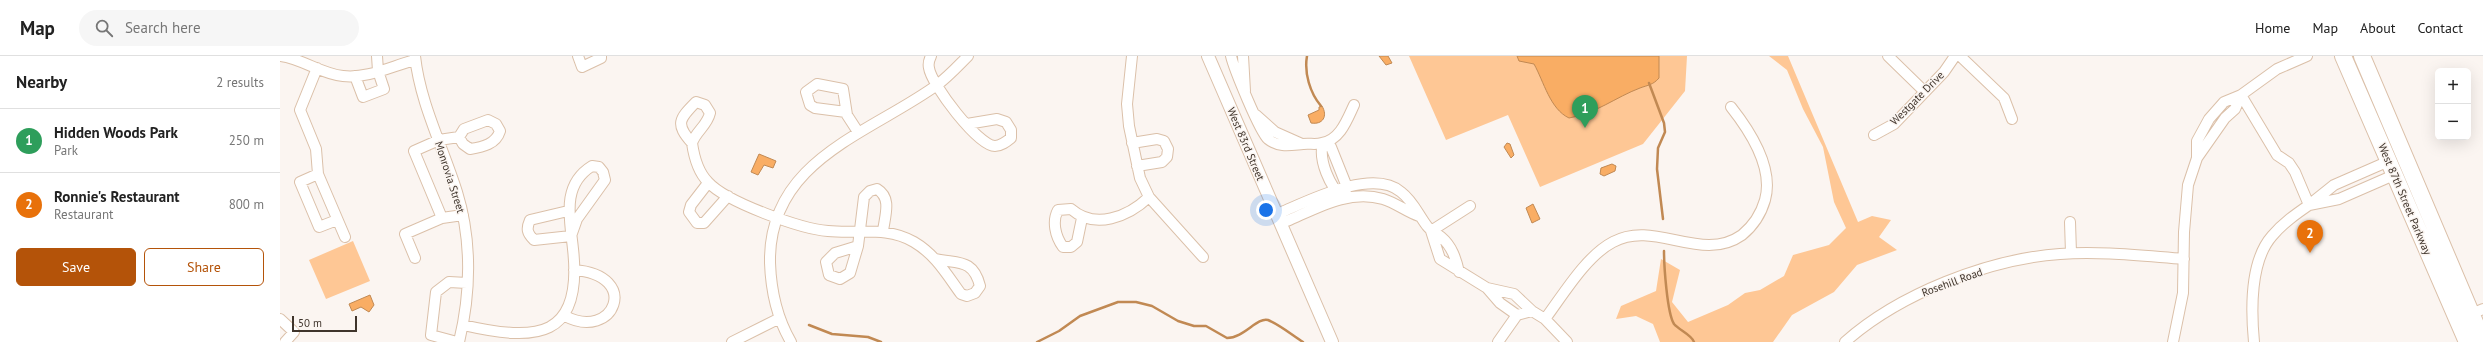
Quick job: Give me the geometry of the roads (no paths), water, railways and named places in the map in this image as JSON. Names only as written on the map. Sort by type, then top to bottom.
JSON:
[{"type":"main road","name":"West 87th Street Parkway","points":[[2343,56],[2391,168],[2471,314],[2467,342]]},
{"type":"main road","name":"West 87th Street Parkway","points":[[2362,56],[2483,341]]},
{"type":"main road","points":[[2391,168],[2405,176],[2417,204],[2430,218]]},
{"type":"street","points":[[281,56],[298,59],[317,68],[342,76],[355,76],[378,71],[415,58]]},
{"type":"street","points":[[355,76],[362,97],[384,89],[378,71],[377,56]]},
{"type":"street","points":[[578,56],[582,67],[601,58],[601,56]]},
{"type":"street","points":[[931,56],[928,68],[937,85],[967,124]]},
{"type":"street","points":[[791,342],[780,318],[773,293],[770,262],[772,241],[778,218],[792,188],[820,157],[858,132],[937,85],[968,56]]},
{"type":"street","points":[[1132,56],[1127,104],[1136,166],[1149,196],[1203,257]]},
{"type":"street","name":"West 83rd Street","points":[[1208,56],[1280,219],[1332,342]]},
{"type":"street","points":[[1231,56],[1237,76],[1245,90],[1255,114],[1274,132],[1302,144],[1323,143],[1331,147],[1347,187],[1343,198]]},
{"type":"street","points":[[1243,56],[1245,90]]},
{"type":"street","points":[[1888,56],[1924,92]]},
{"type":"street","name":"Westgate Drive","points":[[1874,135],[1894,124],[1944,72],[1955,56]]},
{"type":"street","points":[[1960,56],[2004,98],[2012,119]]},
{"type":"street","points":[[2173,342],[2184,293],[2185,205],[2197,158],[2197,141],[2210,119],[2224,102],[2241,95],[2277,69],[2307,56]]},
{"type":"street","name":"Monrovia Street","points":[[415,58],[428,110],[463,215],[468,255],[467,283],[463,325],[458,342]]},
{"type":"street","points":[[317,68],[300,110],[316,149],[318,174],[345,237]]},
{"type":"street","points":[[2241,95],[2277,155],[2289,163],[2295,172],[2309,205]]},
{"type":"street","points":[[1343,198],[1334,190],[1320,152],[1323,143],[1344,128],[1354,105]]},
{"type":"street","points":[[1545,319],[1596,255],[1613,242],[1627,237],[1656,236],[1696,245],[1723,244],[1747,230],[1763,208],[1767,181],[1764,167],[1747,129],[1731,106]]},
{"type":"street","points":[[846,112],[851,124],[858,132]]},
{"type":"street","points":[[442,218],[414,151],[439,140],[459,137]]},
{"type":"street","points":[[1132,143],[1157,139],[1164,141],[1168,149],[1167,157],[1162,162],[1136,166]]},
{"type":"street","points":[[692,143],[695,158],[708,183],[728,196],[778,218],[810,229],[829,232],[883,231],[914,242],[936,258]]},
{"type":"street","points":[[463,325],[499,332],[533,334],[555,325],[565,316],[574,292],[572,236],[568,211],[575,182],[584,171],[592,166],[599,167],[603,172],[605,180],[577,219],[572,236]]},
{"type":"street","points":[[2309,205],[2340,199],[2391,168]]},
{"type":"street","points":[[2254,342],[2252,308],[2253,288],[2260,257],[2270,237],[2288,219],[2309,205],[2334,185],[2391,168]]},
{"type":"street","points":[[318,174],[300,182],[319,227],[337,220]]},
{"type":"street","points":[[708,183],[692,205],[690,212],[697,223],[704,223],[728,196]]},
{"type":"street","points":[[1419,216],[1381,198],[1355,196],[1343,198],[1287,221],[1280,219],[1282,212],[1334,190],[1370,184],[1386,185],[1400,190],[1413,203],[1419,216],[1431,231],[1450,246],[1459,272]]},
{"type":"street","points":[[858,246],[864,197],[870,191],[877,189],[884,193],[887,200],[883,231]]},
{"type":"street","points":[[1082,218],[1110,218],[1120,216],[1137,207],[1149,196]]},
{"type":"street","points":[[1431,231],[1470,206]]},
{"type":"street","points":[[568,211],[530,220],[526,228],[528,235],[534,240],[572,236]]},
{"type":"street","points":[[416,258],[405,234],[442,218],[463,215]]},
{"type":"street","points":[[2070,222],[2071,253]]},
{"type":"street","points":[[1431,231],[1440,259],[1487,288],[1514,294],[1532,311],[1545,319],[1567,342]]},
{"type":"street","name":"Rosehill Road","points":[[1845,342],[1863,326],[1922,292],[2005,264],[2071,253],[2184,259]]},
{"type":"street","points":[[565,316],[581,324],[594,324],[608,316],[614,301],[611,287],[605,279],[591,273],[574,270]]},
{"type":"street","points":[[458,342],[431,335],[436,292],[449,282],[467,283]]},
{"type":"street","points":[[1487,288],[1500,303],[1518,315]]},
{"type":"street","points":[[1498,342],[1518,315],[1532,311]]},
{"type":"street","points":[[732,342],[780,318]]},
{"type":"street","points":[[280,319],[294,332],[285,342]]},
{"type":"waterway","points":[[1307,56],[1307,76],[1311,89],[1321,106]]},
{"type":"waterway","points":[[1649,83],[1664,123],[1665,132],[1658,148],[1657,169],[1663,219]]},
{"type":"waterway","points":[[1664,251],[1666,289],[1669,310],[1674,324],[1691,337],[1694,342]]},
{"type":"waterway","points":[[1037,342],[1059,331],[1080,316],[1118,302],[1136,302],[1152,306],[1178,321],[1194,326],[1206,326],[1227,338],[1239,335],[1259,322],[1268,320],[1303,342]]},
{"type":"waterway","points":[[809,325],[832,334],[868,337],[881,342]]},
{"type":"place","name":"Hidden Woods Park","points":[[1585,128]]},
{"type":"place","name":"Ronnie's Restaurant","points":[[2310,253]]}]
